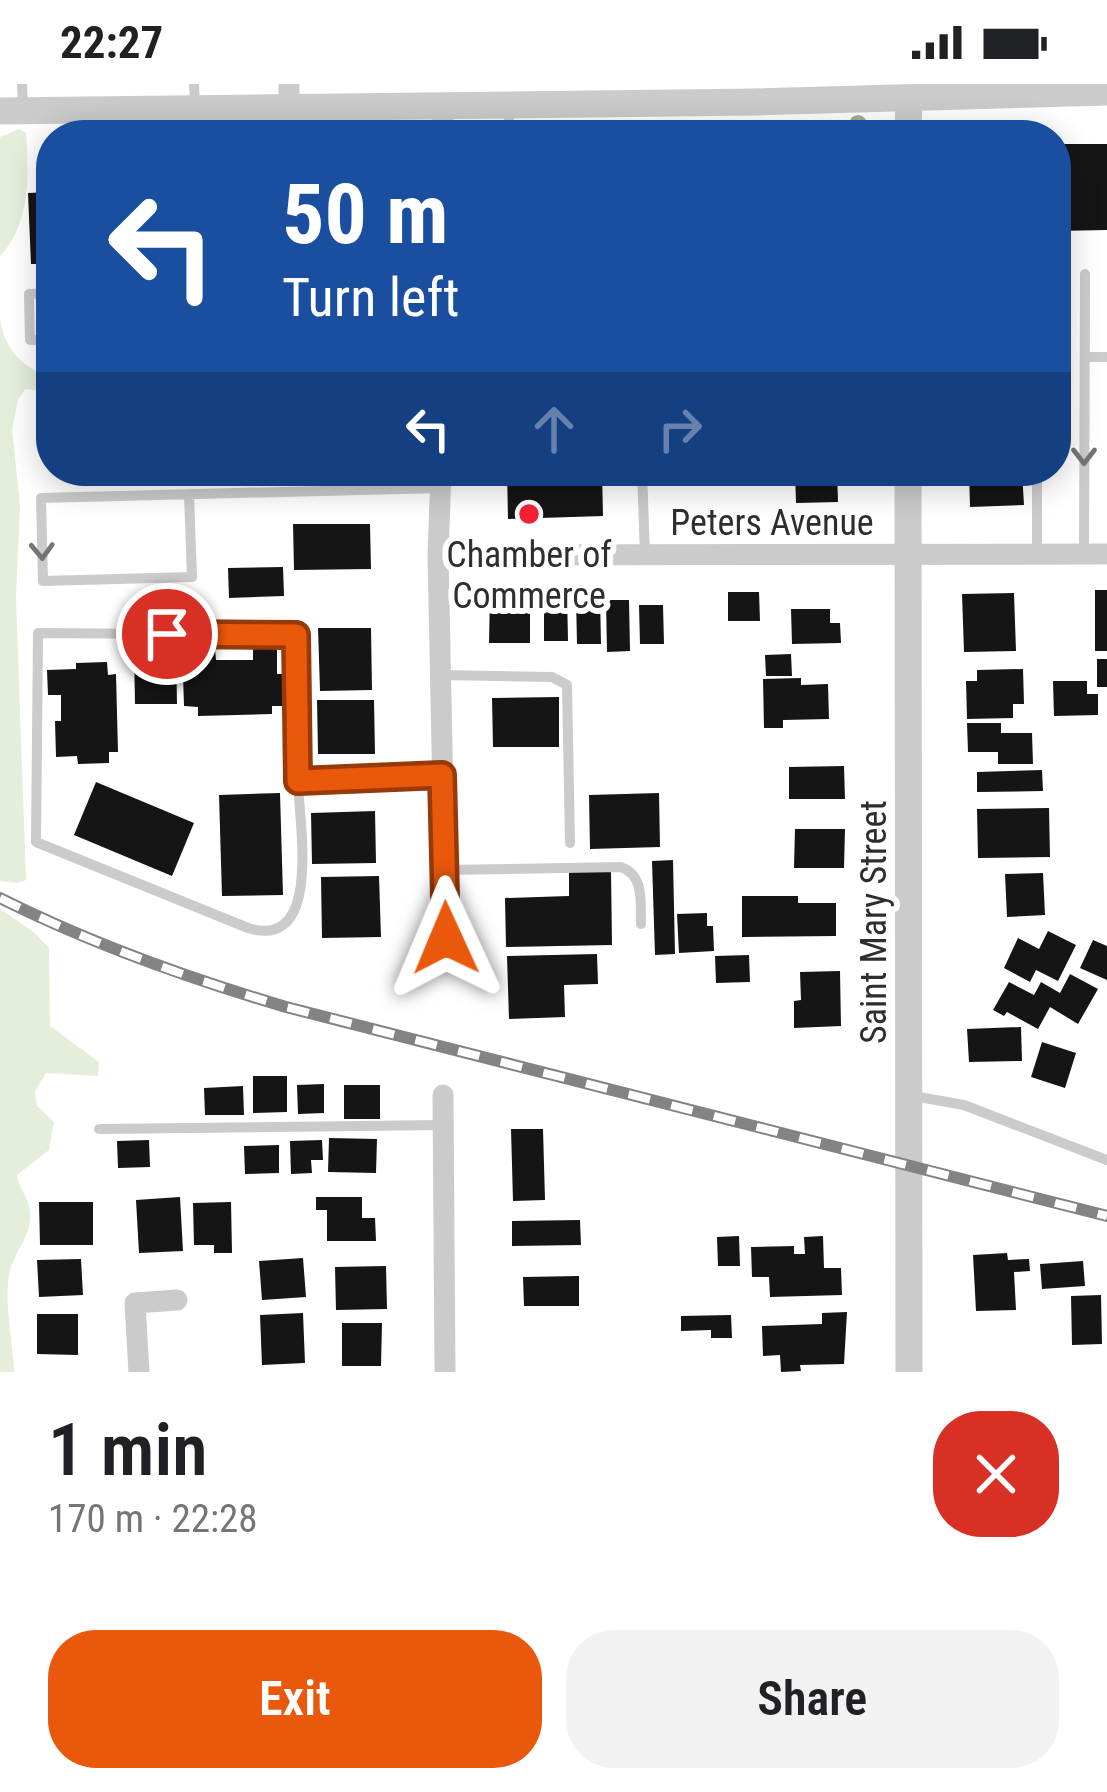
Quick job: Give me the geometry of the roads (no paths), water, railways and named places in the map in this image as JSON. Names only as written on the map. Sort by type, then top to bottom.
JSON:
[{"type":"street","points":[[14,104],[195,97],[289,109],[509,105],[540,94],[755,93],[909,99],[1014,90],[1107,92]]},
{"type":"street","points":[[908,120],[909,99]]},
{"type":"street","points":[[443,106],[443,120]]},
{"type":"street","points":[[441,486],[437,555],[446,938]]},
{"type":"street","name":"Saint Mary Street","points":[[908,486],[909,1372]]},
{"type":"street","name":"Peters Avenue","points":[[437,555],[1095,555]]},
{"type":"street","points":[[443,1095],[445,1372]]},
{"type":"street","points":[[139,1372],[135,1303],[177,1300]]},
{"type":"lane","points":[[509,105],[509,120]]},
{"type":"lane","points":[[1085,274],[1095,555]]},
{"type":"lane","points":[[36,293],[28,293],[30,340],[36,340]]},
{"type":"lane","points":[[1085,357],[1107,357]]},
{"type":"lane","points":[[190,494],[192,577],[43,581],[41,498],[324,486]]},
{"type":"lane","points":[[643,486],[645,555]]},
{"type":"lane","points":[[1037,486],[1037,555]]},
{"type":"lane","points":[[38,633],[296,635],[298,781],[301,899],[291,920],[271,931],[248,928],[37,842],[38,633]]},
{"type":"lane","points":[[440,675],[552,677],[567,685],[570,843]]},
{"type":"lane","points":[[298,781],[442,775]]},
{"type":"lane","points":[[445,870],[621,866],[638,880],[641,924]]},
{"type":"lane","points":[[910,1095],[964,1105],[1107,1160]]},
{"type":"lane","points":[[99,1129],[444,1125]]},
{"type":"railway","points":[[0,898],[141,959],[286,1007],[1107,1216]]},
{"type":"place","name":"Chamber of Commerce","points":[[529,514]]}]
